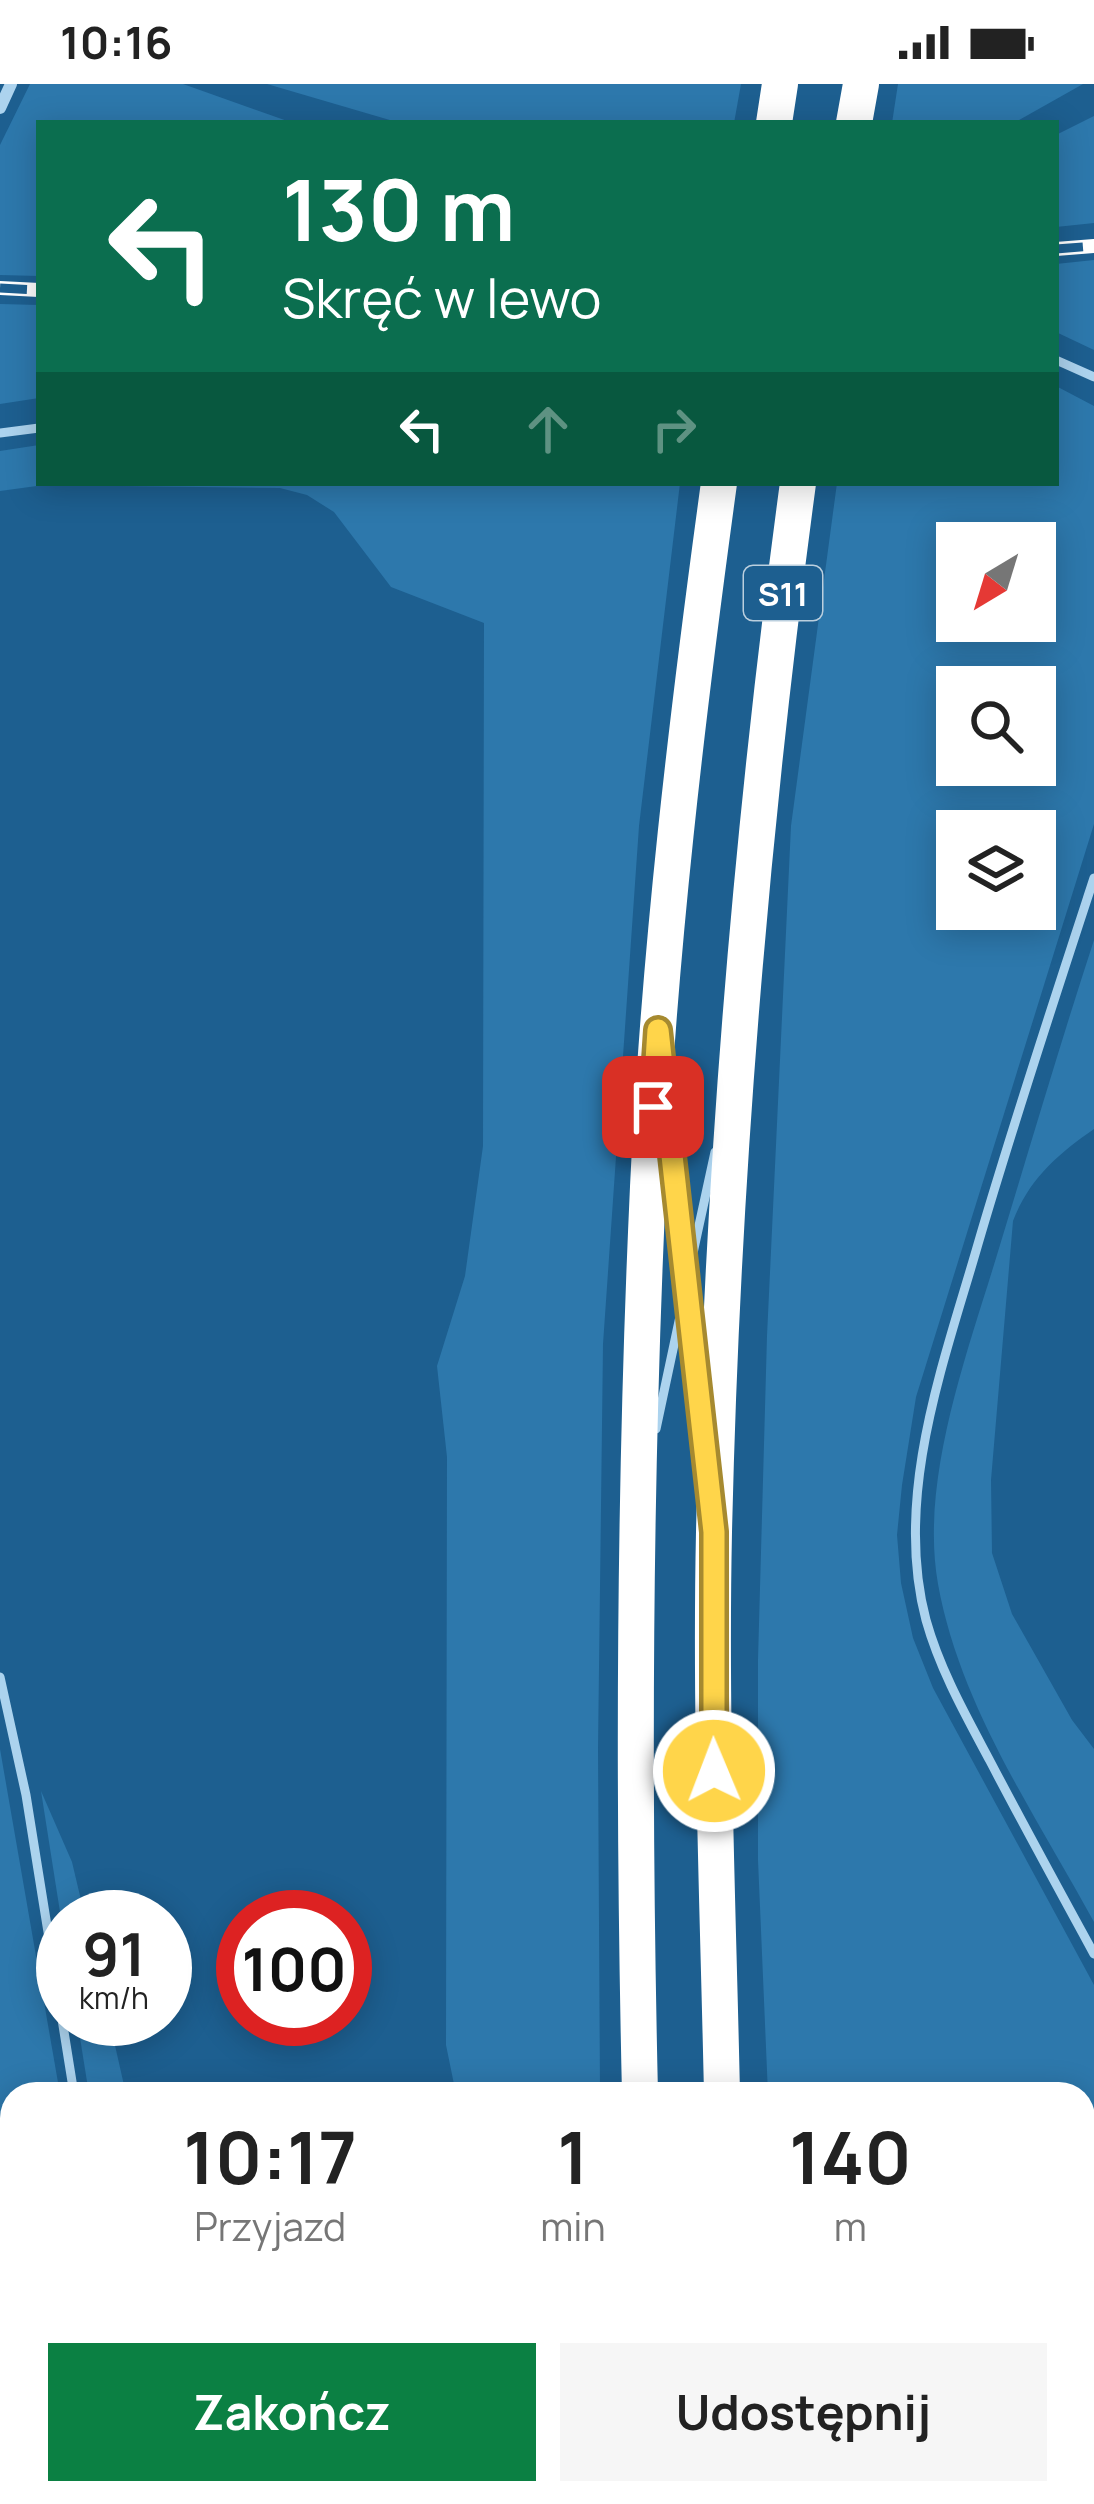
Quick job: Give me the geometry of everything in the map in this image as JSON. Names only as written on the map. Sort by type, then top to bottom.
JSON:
[{"type":"highway","points":[[775,120],[781,84]]},
{"type":"highway","points":[[855,120],[861,84]]},
{"type":"highway","name":"S11","points":[[640,2082],[635,1529],[648,1184],[658,1030],[719,486]]},
{"type":"highway","name":"S11","points":[[722,2082],[713,1724],[714,1532],[739,1041],[769,704],[799,486]]},
{"type":"street","points":[[0,108],[11,84]]},
{"type":"lane","points":[[1059,361],[1094,377]]},
{"type":"lane","points":[[0,434],[36,428]]},
{"type":"lane","points":[[1094,878],[1014,1123],[940,1375],[917,1510],[918,1578],[926,1620],[947,1681],[1094,1954]]},
{"type":"lane","points":[[658,1030],[702,1419]]},
{"type":"lane","points":[[635,1529],[739,1041]]},
{"type":"lane","points":[[704,1442],[714,1532]]},
{"type":"lane","points":[[0,1677],[26,1796],[72,2082]]},
{"type":"shaded area","points":[[30,84],[183,84],[285,120],[36,120],[36,276],[0,275],[0,145]]},
{"type":"shaded area","points":[[267,84],[741,84],[735,120],[390,120]]},
{"type":"shaded area","points":[[898,84],[1083,84],[1019,120],[892,120]]},
{"type":"shaded area","points":[[1094,116],[1094,223],[1059,227],[1059,134]]},
{"type":"shaded area","points":[[1094,260],[1094,350],[1059,333],[1059,264]]},
{"type":"shaded area","points":[[0,304],[36,305],[36,398],[0,404]]},
{"type":"shaded area","points":[[1059,388],[1094,406],[1094,824],[916,1397],[897,1535],[913,1638],[933,1688],[1094,1985],[1094,2082],[767,2082],[758,1860],[767,1336],[791,826],[837,486],[1059,486]]},
{"type":"shaded area","points":[[36,445],[37,486],[0,491],[0,451]]},
{"type":"shaded area","points":[[123,486],[680,486],[639,826],[603,1344],[600,2082],[454,2082],[446,2045],[447,1457],[437,1366],[465,1276],[483,1146],[484,623],[391,587],[334,512],[307,495],[280,488]]},
{"type":"shaded area","points":[[1094,940],[1094,1129],[1046,1169],[1027,1192],[1013,1221],[991,1480],[992,1553],[1012,1614],[1072,1720],[1094,1749],[1094,1922],[981,1716],[949,1629],[934,1543],[941,1456],[962,1368]]},
{"type":"shaded area","points":[[0,1749],[36,1956],[36,2046],[52,2046],[58,2082],[0,2082]]},
{"type":"shaded area","points":[[41,1791],[72,1862],[79,1890],[57,1890]]},
{"type":"shaded area","points":[[81,2046],[115,2046],[123,2082],[87,2082]]},
{"type":"railway","points":[[1059,249],[1094,246]]},
{"type":"railway","points":[[0,288],[36,290]]},
{"type":"route","points":[[653,1107],[658,1030],[714,1532],[714,1771]]}]
